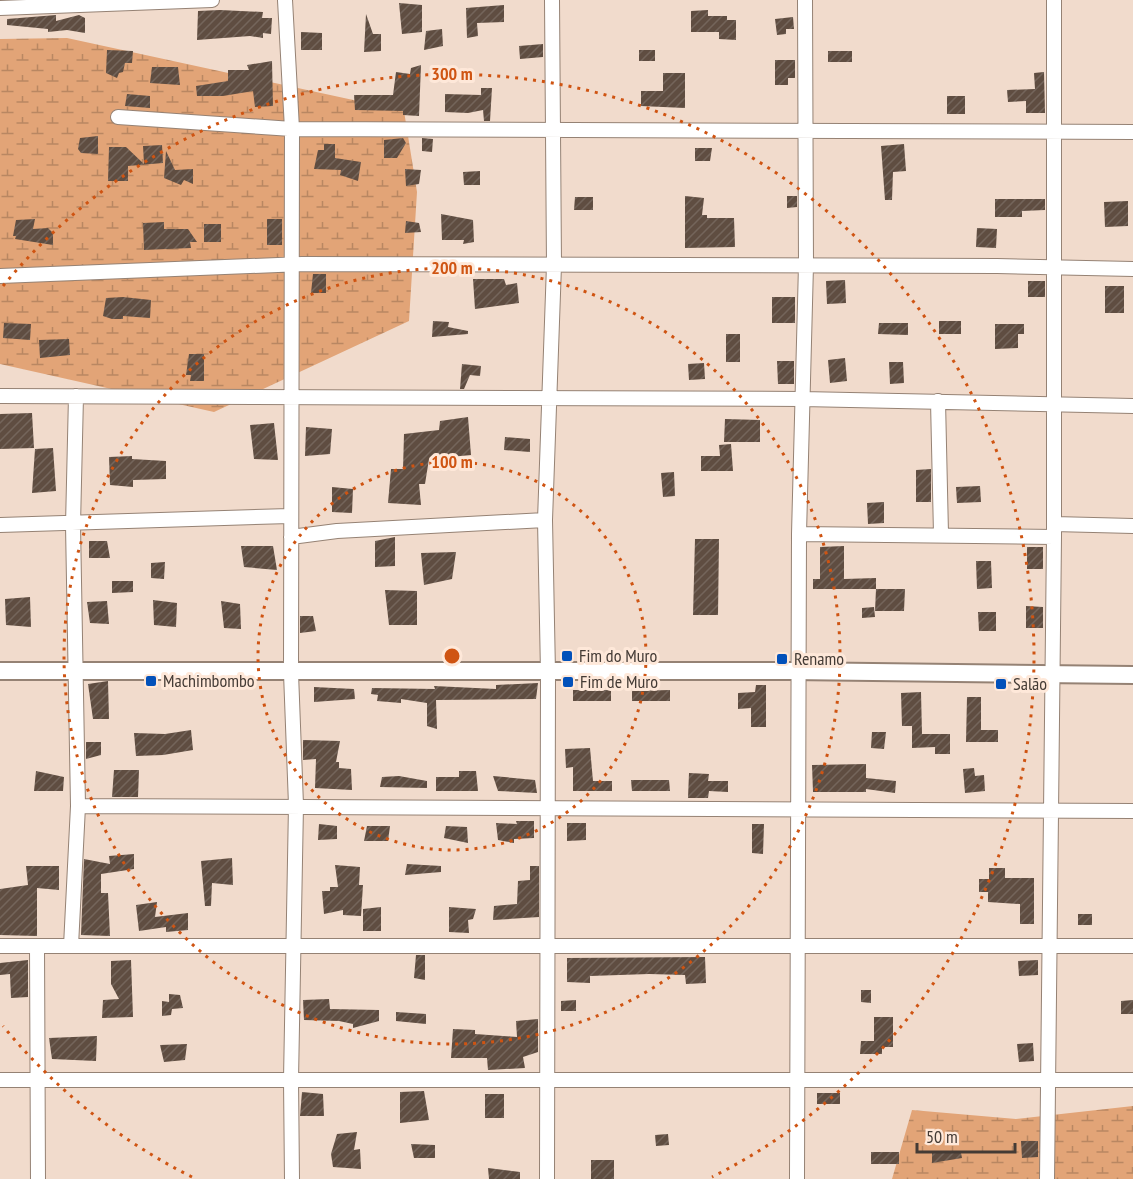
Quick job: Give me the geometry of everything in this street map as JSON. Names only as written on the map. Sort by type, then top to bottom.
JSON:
[{"type":"street","points":[[0,8],[19,4],[212,0]]},
{"type":"street","points":[[285,0],[292,129],[293,265],[290,516],[291,673],[296,805],[291,1080],[292,1179]]},
{"type":"street","points":[[547,1179],[548,672],[545,520],[554,265],[552,0]]},
{"type":"street","points":[[797,1179],[800,944],[799,534],[806,265],[805,0]]},
{"type":"street","points":[[1047,1179],[1049,811],[1054,531],[1052,403],[1054,0]]},
{"type":"street","points":[[118,117],[292,129],[554,128],[1133,132]]},
{"type":"street","points":[[0,276],[293,265],[806,265],[1133,269]]},
{"type":"street","points":[[0,396],[549,400],[802,399],[1133,406]]},
{"type":"street","points":[[71,946],[78,806],[73,525],[76,396]]},
{"type":"street","points":[[938,401],[941,534]]},
{"type":"street","points":[[0,525],[73,525],[290,516]]},
{"type":"street","points":[[291,537],[337,531],[545,520]]},
{"type":"street","points":[[799,534],[941,534],[1133,526]]},
{"type":"street","points":[[0,671],[291,673],[799,671],[1133,675]]},
{"type":"street","points":[[78,806],[296,805],[548,809],[799,808],[1133,811]]},
{"type":"street","points":[[0,946],[800,944],[1133,946]]},
{"type":"street","points":[[37,946],[38,1179]]},
{"type":"street","points":[[0,1080],[1133,1080]]},
{"type":"green space","points":[[67,38],[404,111],[417,192],[409,321],[214,412],[0,364],[0,39]]},
{"type":"green space","points":[[1133,1106],[1133,1179],[892,1179],[912,1110],[1016,1119]]},
{"type":"building","points":[[399,3],[422,5],[422,32],[402,34]]},
{"type":"building","points":[[504,5],[504,22],[477,23],[478,36],[467,38],[466,8]]},
{"type":"building","points":[[708,10],[708,16],[727,16],[727,20],[736,20],[736,40],[719,39],[719,32],[691,32],[691,11]]},
{"type":"building","points":[[198,11],[263,12],[262,18],[272,18],[271,34],[263,33],[263,38],[250,36],[197,40]]},
{"type":"building","points":[[366,14],[373,34],[381,34],[381,51],[364,52]]},
{"type":"building","points":[[56,15],[56,21],[79,15],[85,18],[85,33],[67,30],[48,32],[48,29],[7,25],[7,19]]},
{"type":"building","points":[[793,17],[794,29],[786,29],[786,34],[777,35],[775,19]]},
{"type":"building","points":[[442,29],[443,46],[424,50],[426,31]]},
{"type":"building","points":[[301,32],[322,33],[322,50],[301,50]]},
{"type":"building","points":[[543,44],[543,57],[520,59],[519,46]]},
{"type":"building","points":[[107,50],[133,51],[132,63],[125,63],[123,72],[119,73],[117,78],[106,73]]},
{"type":"building","points":[[639,50],[655,50],[655,61],[639,61]]},
{"type":"building","points":[[828,51],[852,51],[852,62],[828,62]]},
{"type":"building","points":[[775,60],[795,60],[795,78],[788,78],[788,85],[775,85]]},
{"type":"building","points":[[272,61],[273,106],[255,107],[253,91],[223,96],[197,96],[196,86],[228,81],[228,70],[249,70],[247,65]]},
{"type":"building","points":[[421,65],[419,116],[403,115],[403,111],[355,110],[354,95],[393,95],[396,72],[410,74],[411,68]]},
{"type":"building","points":[[152,67],[178,67],[180,85],[150,83]]},
{"type":"building","points":[[1044,72],[1045,113],[1026,113],[1026,101],[1008,102],[1007,90],[1035,89],[1034,73]]},
{"type":"building","points":[[663,73],[685,73],[685,108],[641,106],[641,91],[663,91]]},
{"type":"building","points":[[481,88],[492,88],[490,121],[484,121],[483,110],[468,113],[445,112],[445,94],[481,95]]},
{"type":"building","points":[[127,94],[150,96],[150,108],[125,106]]},
{"type":"building","points":[[947,96],[965,96],[965,114],[947,114]]},
{"type":"building","points":[[98,136],[98,154],[81,153],[78,149],[80,138]]},
{"type":"building","points":[[403,138],[406,143],[397,158],[384,158],[384,140]]},
{"type":"building","points":[[422,138],[433,139],[432,152],[422,151]]},
{"type":"building","points":[[324,144],[335,144],[335,158],[361,162],[358,181],[340,175],[341,170],[314,169],[318,150],[324,150]]},
{"type":"building","points":[[904,144],[906,171],[893,172],[892,200],[885,200],[881,146]]},
{"type":"building","points":[[162,145],[163,163],[128,166],[128,181],[108,181],[109,147],[126,147],[144,164],[143,146]]},
{"type":"building","points":[[695,148],[712,148],[710,161],[695,161]]},
{"type":"building","points":[[166,151],[175,170],[193,169],[193,184],[184,180],[181,185],[164,178]]},
{"type":"building","points":[[405,169],[421,170],[419,184],[406,186]]},
{"type":"building","points":[[480,171],[480,185],[464,185],[463,172]]},
{"type":"building","points":[[685,196],[704,198],[702,215],[707,215],[707,218],[734,218],[735,247],[685,248]]},
{"type":"building","points":[[787,196],[797,196],[797,207],[787,208]]},
{"type":"building","points":[[575,197],[593,197],[593,210],[574,210]]},
{"type":"building","points":[[995,199],[1045,199],[1045,210],[1022,211],[1022,217],[995,217]]},
{"type":"building","points":[[1128,201],[1128,226],[1105,227],[1104,202]]},
{"type":"building","points":[[441,214],[473,220],[474,242],[463,244],[464,240],[442,240]]},
{"type":"building","points":[[35,219],[33,229],[48,228],[53,233],[53,245],[15,239],[16,236],[13,236],[16,220]]},
{"type":"building","points":[[267,219],[282,219],[282,245],[267,245]]},
{"type":"building","points":[[406,221],[419,223],[421,232],[405,233]]},
{"type":"building","points":[[164,222],[164,229],[188,229],[197,242],[190,242],[191,248],[144,250],[143,223]]},
{"type":"building","points":[[204,224],[221,224],[221,242],[204,242]]},
{"type":"building","points":[[977,228],[997,229],[996,248],[976,247]]},
{"type":"building","points":[[313,274],[326,274],[326,293],[311,293]]},
{"type":"building","points":[[473,279],[504,279],[506,285],[517,283],[519,303],[475,309]]},
{"type":"building","points":[[845,280],[846,303],[827,304],[826,281]]},
{"type":"building","points":[[1028,281],[1045,281],[1045,297],[1028,297]]},
{"type":"building","points":[[1105,286],[1124,286],[1124,313],[1105,313]]},
{"type":"building","points":[[772,297],[795,297],[795,323],[772,323]]},
{"type":"building","points":[[106,298],[151,300],[150,318],[123,316],[123,319],[112,319],[103,316]]},
{"type":"building","points":[[433,321],[449,322],[448,327],[468,331],[468,334],[432,337]]},
{"type":"building","points":[[939,321],[961,321],[961,334],[939,334]]},
{"type":"building","points":[[4,323],[31,324],[30,340],[3,338]]},
{"type":"building","points":[[879,323],[908,323],[908,335],[878,334]]},
{"type":"building","points":[[995,324],[1024,324],[1024,334],[1018,334],[1018,348],[995,349]]},
{"type":"building","points":[[726,334],[740,334],[740,362],[726,362]]},
{"type":"building","points":[[69,339],[70,355],[40,358],[39,340]]},
{"type":"building","points":[[189,354],[204,354],[204,381],[190,381],[191,375],[186,375]]},
{"type":"building","points":[[845,358],[847,381],[830,383],[828,360]]},
{"type":"building","points":[[777,361],[794,361],[794,384],[778,384]]},
{"type":"building","points":[[889,362],[903,362],[904,383],[890,384]]},
{"type":"building","points":[[704,363],[705,379],[689,380],[688,364]]},
{"type":"building","points":[[462,364],[481,366],[480,376],[470,375],[464,389],[460,389]]},
{"type":"building","points":[[32,413],[34,448],[0,449],[0,414]]},
{"type":"building","points":[[468,417],[471,455],[429,459],[425,484],[419,484],[421,505],[388,503],[391,469],[403,469],[404,434],[439,430],[440,421]]},
{"type":"building","points":[[725,419],[760,420],[760,442],[724,442]]},
{"type":"building","points":[[274,423],[278,460],[254,459],[250,425]]},
{"type":"building","points":[[306,427],[332,429],[330,454],[305,456]]},
{"type":"building","points":[[505,437],[530,439],[530,452],[504,450]]},
{"type":"building","points":[[731,444],[733,471],[701,471],[701,456],[720,456],[719,445]]},
{"type":"building","points":[[53,448],[56,491],[32,493],[35,449]]},
{"type":"building","points":[[132,456],[132,459],[166,461],[166,479],[133,480],[133,487],[110,485],[109,457]]},
{"type":"building","points":[[931,469],[931,502],[916,502],[916,470]]},
{"type":"building","points":[[674,472],[675,496],[663,497],[661,473]]},
{"type":"building","points":[[980,486],[981,502],[957,503],[956,487]]},
{"type":"building","points":[[332,487],[353,489],[352,513],[332,512]]},
{"type":"building","points":[[884,502],[884,523],[868,524],[867,503]]},
{"type":"building","points":[[395,537],[395,566],[375,567],[375,541]]},
{"type":"building","points":[[695,539],[719,539],[718,615],[693,615]]},
{"type":"building","points":[[89,541],[107,541],[110,558],[89,558]]},
{"type":"building","points":[[241,546],[273,546],[277,570],[244,567]]},
{"type":"building","points":[[844,546],[844,579],[876,578],[876,589],[813,589],[813,579],[820,579],[820,547]]},
{"type":"building","points":[[1027,547],[1043,547],[1043,569],[1027,569]]},
{"type":"building","points":[[456,552],[452,579],[424,585],[421,553]]},
{"type":"building","points":[[976,561],[991,561],[992,588],[977,589]]},
{"type":"building","points":[[165,562],[164,579],[151,578],[151,563]]},
{"type":"building","points":[[112,581],[133,581],[133,592],[112,593]]},
{"type":"building","points":[[876,589],[905,589],[904,611],[875,611]]},
{"type":"building","points":[[385,590],[417,591],[417,625],[389,625]]},
{"type":"building","points":[[30,597],[31,627],[6,625],[5,599]]},
{"type":"building","points":[[153,600],[177,603],[176,627],[154,625]]},
{"type":"building","points":[[107,601],[109,624],[90,623],[87,602]]},
{"type":"building","points":[[221,601],[240,604],[241,629],[224,628]]},
{"type":"building","points":[[1026,606],[1043,607],[1043,628],[1026,628]]},
{"type":"building","points":[[874,607],[875,617],[862,618],[862,608]]},
{"type":"building","points":[[978,612],[996,612],[996,631],[979,631]]},
{"type":"building","points":[[300,616],[313,616],[316,631],[300,633]]},
{"type":"building","points":[[108,681],[109,719],[93,719],[88,684]]},
{"type":"building","points":[[538,683],[536,699],[436,700],[437,729],[427,726],[427,703],[401,699],[401,703],[377,701],[378,695],[371,694],[372,688],[435,689],[434,686],[496,689],[496,685]]},
{"type":"building","points":[[756,685],[766,685],[766,727],[751,727],[751,708],[738,709],[738,693],[755,692]]},
{"type":"building","points":[[314,687],[354,689],[355,699],[314,702]]},
{"type":"building","points":[[573,690],[611,690],[611,701],[573,701]]},
{"type":"building","points":[[670,690],[670,701],[632,701],[632,691]]},
{"type":"building","points":[[921,692],[922,734],[950,734],[950,754],[935,754],[935,747],[912,748],[912,726],[902,726],[901,693]]},
{"type":"building","points":[[967,697],[981,697],[981,730],[998,730],[998,742],[966,742]]},
{"type":"building","points":[[191,730],[193,750],[163,755],[136,756],[134,733],[165,734]]},
{"type":"building","points":[[872,732],[886,732],[884,749],[871,748]]},
{"type":"building","points":[[303,740],[340,741],[336,762],[339,762],[339,768],[351,769],[352,790],[315,788],[316,759],[303,760]]},
{"type":"building","points":[[86,742],[101,742],[101,755],[86,759]]},
{"type":"building","points":[[590,748],[593,781],[612,781],[612,791],[573,791],[573,767],[566,768],[565,749]]},
{"type":"building","points":[[866,764],[866,778],[896,781],[895,793],[866,789],[866,792],[813,792],[812,765]]},
{"type":"building","points":[[974,768],[975,776],[984,775],[985,791],[965,793],[963,769]]},
{"type":"building","points":[[114,770],[139,770],[138,797],[112,797]]},
{"type":"building","points":[[36,771],[64,777],[63,791],[34,791]]},
{"type":"building","points":[[459,771],[476,771],[478,791],[436,791],[436,777],[459,777]]},
{"type":"building","points":[[689,773],[709,774],[708,781],[728,781],[728,792],[709,791],[708,798],[688,798]]},
{"type":"building","points":[[399,776],[427,781],[427,788],[380,787],[382,777]]},
{"type":"building","points":[[493,776],[535,780],[537,793],[498,791]]},
{"type":"building","points":[[631,780],[669,780],[670,791],[632,791]]},
{"type":"building","points":[[516,821],[534,821],[534,838],[514,839],[514,843],[498,840],[496,823],[517,824]]},
{"type":"building","points":[[567,823],[586,823],[586,840],[567,841]]},
{"type":"building","points":[[319,824],[337,826],[337,839],[318,840]]},
{"type":"building","points":[[752,824],[764,824],[763,854],[752,853]]},
{"type":"building","points":[[367,826],[390,826],[388,841],[364,841]]},
{"type":"building","points":[[446,826],[467,827],[468,843],[444,838]]},
{"type":"building","points":[[134,854],[134,869],[101,874],[101,893],[108,893],[110,936],[81,935],[84,859],[110,864],[109,856]]},
{"type":"building","points":[[232,858],[233,885],[212,883],[211,906],[205,906],[201,861]]},
{"type":"building","points":[[407,864],[441,866],[441,872],[405,875]]},
{"type":"building","points":[[335,865],[360,867],[359,885],[363,885],[361,916],[343,915],[343,910],[324,914],[322,891],[330,891],[330,887],[338,887]]},
{"type":"building","points":[[26,866],[59,866],[59,890],[37,888],[37,936],[0,935],[0,889],[28,885]]},
{"type":"building","points":[[530,866],[539,866],[539,917],[493,920],[494,906],[517,904],[518,881],[530,880]]},
{"type":"building","points":[[989,868],[1005,868],[1005,878],[1034,878],[1034,924],[1020,924],[1020,904],[988,902],[988,892],[979,892],[979,879],[989,879]]},
{"type":"building","points":[[157,902],[155,917],[188,913],[188,930],[166,932],[166,927],[139,931],[136,905]]},
{"type":"building","points":[[381,907],[381,931],[363,931],[363,909]]},
{"type":"building","points":[[449,907],[476,909],[473,919],[468,920],[469,933],[449,932]]},
{"type":"building","points":[[1078,914],[1092,914],[1092,925],[1078,925]]},
{"type":"building","points":[[416,955],[425,955],[425,980],[414,978]]},
{"type":"building","points":[[705,957],[706,983],[686,984],[685,975],[649,974],[590,976],[590,983],[567,982],[567,958]]},
{"type":"building","points":[[28,960],[28,997],[11,998],[10,974],[0,975],[0,963]]},
{"type":"building","points":[[131,960],[133,1017],[102,1018],[103,1000],[119,999],[111,984],[111,961]]},
{"type":"building","points":[[1038,960],[1038,975],[1019,976],[1018,961]]},
{"type":"building","points":[[861,990],[871,990],[871,1003],[861,1002]]},
{"type":"building","points":[[169,994],[180,995],[183,1008],[172,1009],[171,1015],[162,1016],[162,1001],[169,1002]]},
{"type":"building","points":[[329,999],[330,1009],[379,1010],[379,1021],[353,1028],[353,1024],[339,1021],[304,1020],[303,1000]]},
{"type":"building","points":[[576,1000],[576,1011],[561,1011],[561,1001]]},
{"type":"building","points":[[1133,1000],[1133,1014],[1121,1014],[1121,1001]]},
{"type":"building","points":[[396,1012],[426,1014],[426,1024],[396,1021]]},
{"type":"building","points":[[874,1017],[893,1017],[893,1047],[882,1047],[882,1054],[860,1054],[861,1041],[874,1041]]},
{"type":"building","points":[[538,1019],[538,1052],[523,1057],[525,1068],[488,1070],[487,1058],[451,1058],[453,1029],[475,1030],[475,1034],[517,1037],[516,1021]]},
{"type":"building","points":[[97,1036],[96,1061],[52,1059],[49,1038]]},
{"type":"building","points":[[1033,1043],[1034,1061],[1019,1062],[1017,1044]]},
{"type":"building","points":[[187,1044],[185,1060],[164,1062],[160,1045]]},
{"type":"building","points":[[424,1091],[429,1120],[400,1123],[400,1092]]},
{"type":"building","points":[[302,1092],[323,1094],[324,1116],[300,1116]]},
{"type":"building","points":[[817,1093],[840,1093],[840,1104],[817,1104]]},
{"type":"building","points":[[485,1094],[504,1094],[504,1118],[485,1118]]},
{"type":"building","points":[[357,1132],[354,1150],[360,1149],[361,1169],[333,1167],[331,1154],[337,1134]]},
{"type":"building","points":[[668,1134],[669,1145],[656,1146],[655,1135]]},
{"type":"building","points":[[1021,1141],[1038,1141],[1038,1157],[1022,1158]]},
{"type":"building","points":[[411,1144],[435,1145],[435,1158],[414,1158]]},
{"type":"building","points":[[871,1152],[899,1152],[899,1164],[871,1164]]},
{"type":"building","points":[[932,1152],[961,1153],[962,1158],[932,1163]]},
{"type":"building","points":[[591,1160],[614,1160],[614,1179],[591,1179]]},
{"type":"building","points":[[488,1168],[520,1172],[520,1179],[489,1179]]},
{"type":"place","name":"Fim do Muro","points":[[567,656]]},
{"type":"place","name":"Renamo","points":[[782,659]]},
{"type":"place","name":"Machimbombo","points":[[151,681]]},
{"type":"place","name":"Fim de Muro","points":[[568,682]]},
{"type":"place","name":"Salão","points":[[1001,684]]}]
